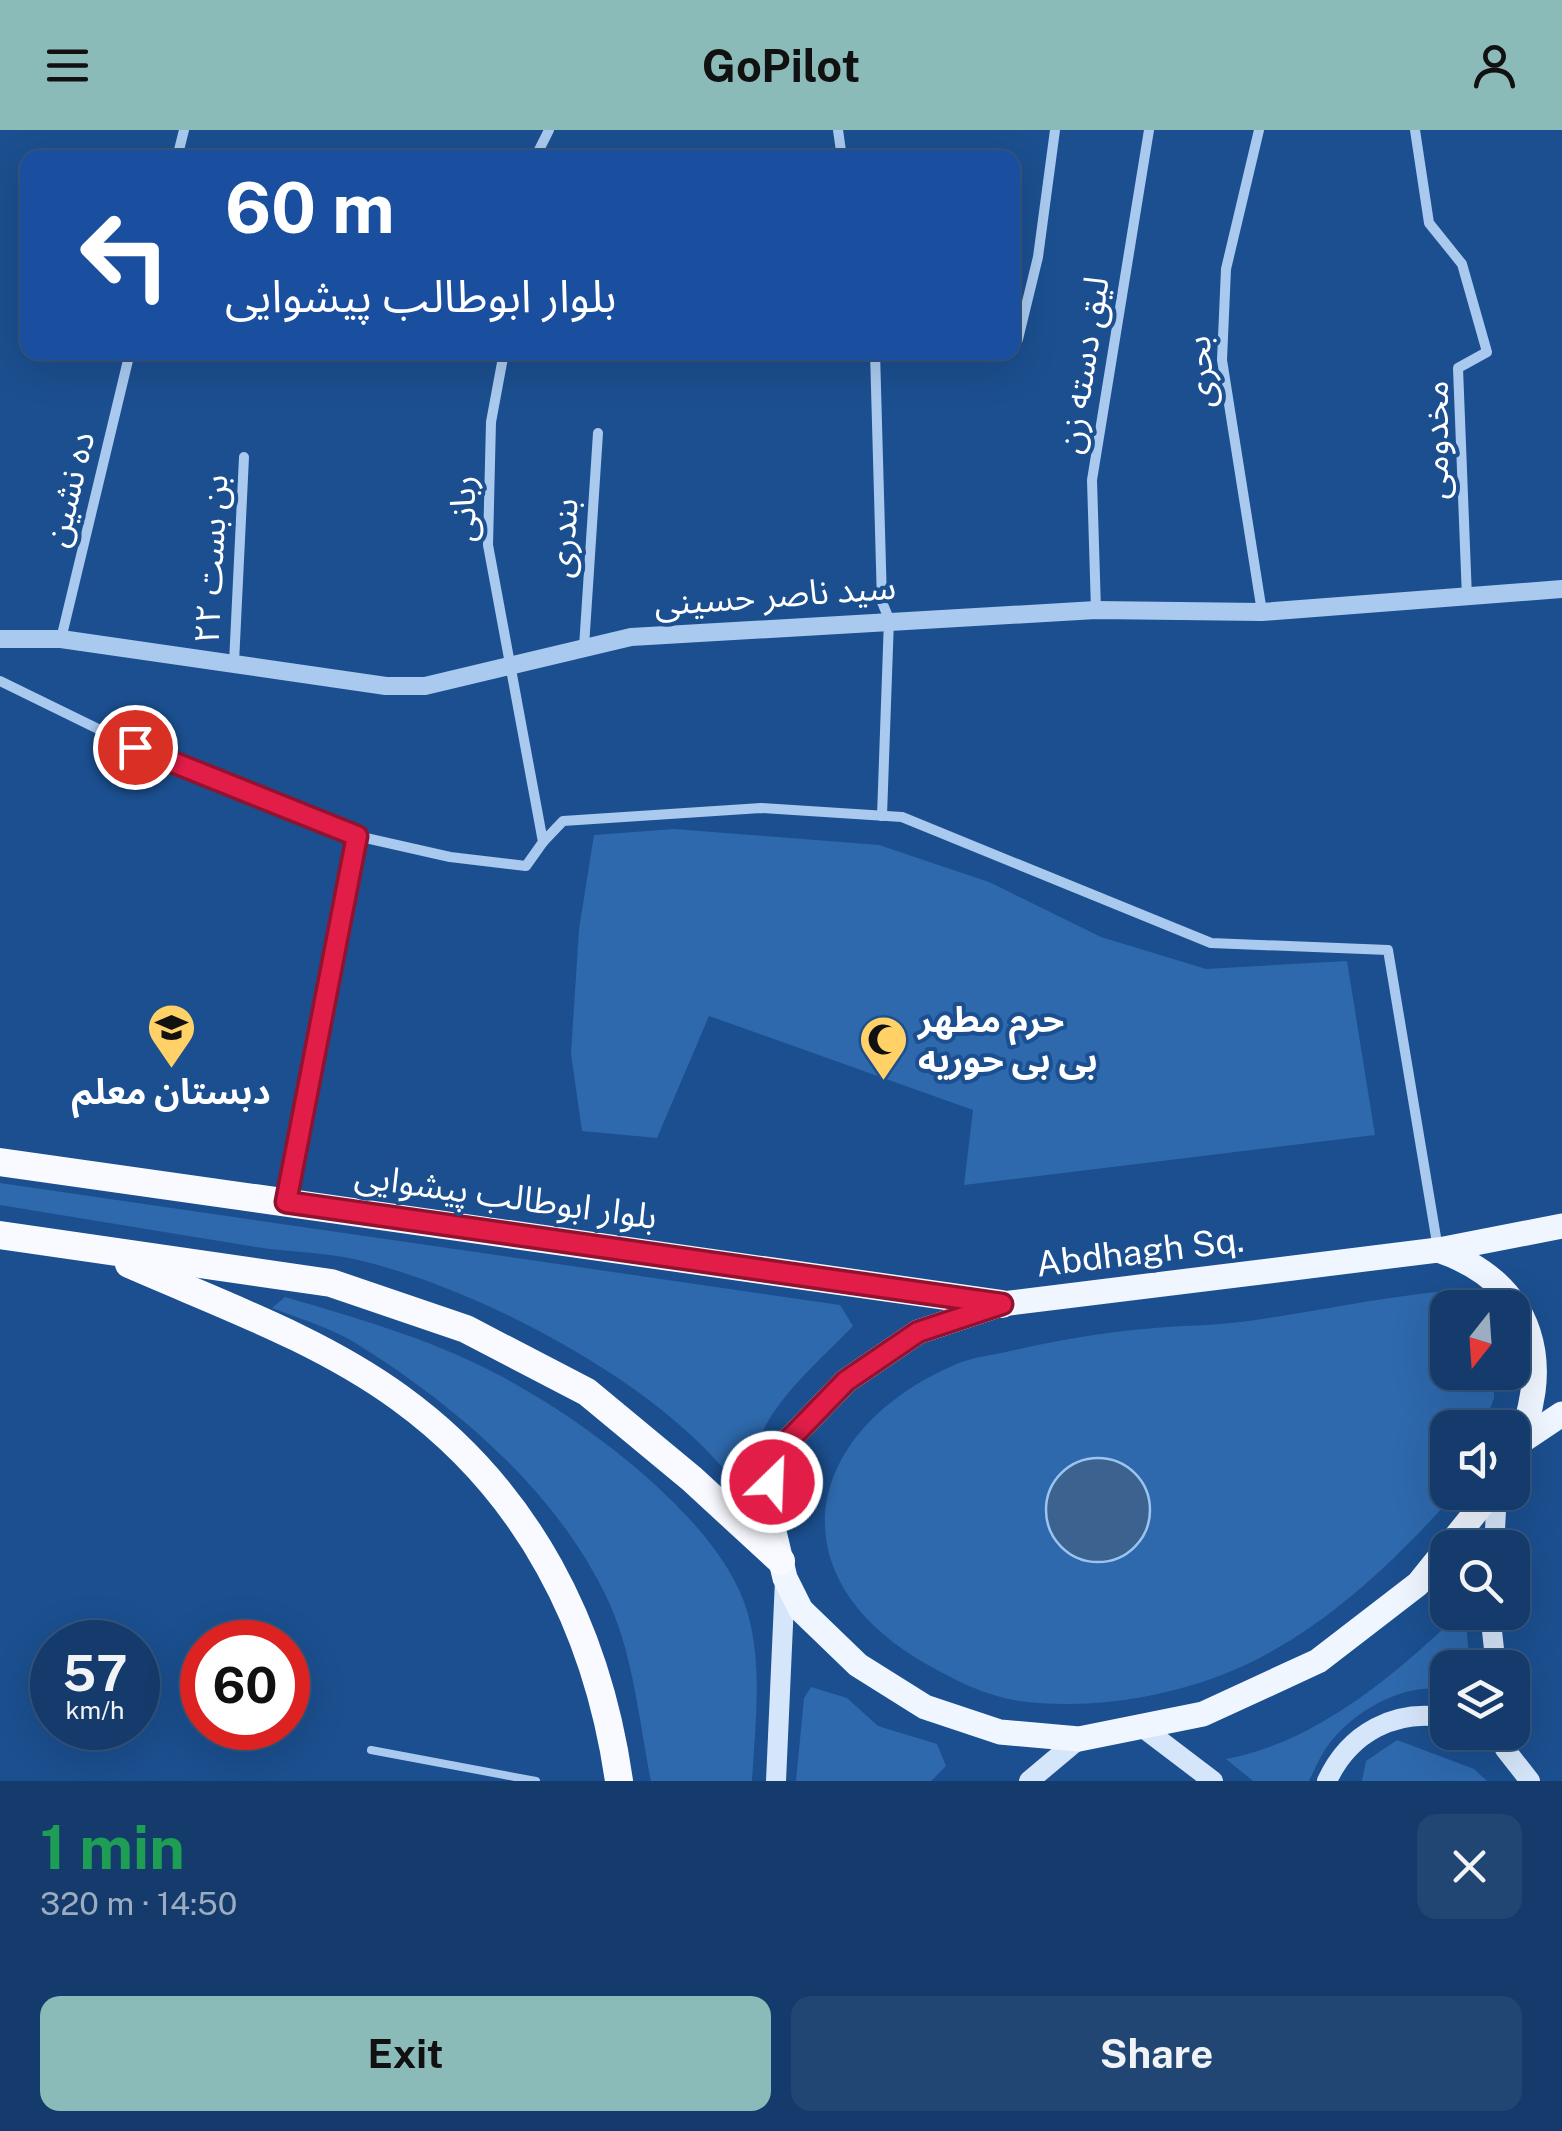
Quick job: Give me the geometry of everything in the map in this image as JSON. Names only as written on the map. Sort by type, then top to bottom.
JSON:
[{"type":"highway","name":"بلوار ابوطالب پیشوایی","points":[[0,1162],[1002,1304]]},
{"type":"highway","points":[[0,1236],[330,1283],[466,1329],[587,1392],[692,1479],[783,1570]]},
{"type":"highway","points":[[95,1250],[308,1343],[400,1398],[478,1464],[544,1552],[594,1658],[619,1781]]},
{"type":"main road","name":"Abdhagh Sq.","points":[[1479,1510],[1418,1584],[1318,1661],[1202,1714],[1079,1739],[1000,1732],[925,1707],[858,1665],[801,1610],[783,1570],[771,1519],[772,1482],[789,1440],[846,1381],[918,1332],[1002,1304],[1438,1250],[1562,1226]]},
{"type":"main road","points":[[1438,1250],[1467,1260],[1493,1276],[1514,1298],[1535,1344],[1527,1410]]},
{"type":"main road","points":[[1530,1438],[1562,1414]]},
{"type":"main road","points":[[776,1781],[783,1570]]},
{"type":"main road","points":[[1327,1781],[1354,1742],[1376,1726],[1403,1716],[1430,1717]]},
{"type":"main road","points":[[1142,1726],[1213,1781]]},
{"type":"main road","points":[[1028,1781],[1079,1739]]},
{"type":"main road","points":[[1510,1750],[1530,1781]]},
{"type":"street","points":[[1020,331],[1038,257],[1054,130]]},
{"type":"street","name":"لیق دسته زن","points":[[1096,610],[1092,480],[1149,130]]},
{"type":"street","name":"بحری","points":[[1259,130],[1226,269],[1222,360],[1262,612]]},
{"type":"street","name":"مخدومی","points":[[1415,130],[1429,223],[1462,264],[1487,352],[1458,368],[1467,599]]},
{"type":"street","name":"ده نشین","points":[[61,639],[128,360]]},
{"type":"street","name":"ربانی","points":[[503,360],[491,422],[488,545],[513,663],[543,842]]},
{"type":"street","points":[[875,360],[882,602],[889,619],[882,816]]},
{"type":"street","name":"بندری","points":[[584,647],[598,433]]},
{"type":"street","name":"بن بست ۲۲","points":[[234,663],[244,457]]},
{"type":"street","name":"سید ناصر حسینی","points":[[0,640],[61,639],[386,686],[425,686],[632,637],[889,619],[1096,610],[1262,612],[1562,590]]},
{"type":"street","points":[[0,681],[135,747],[357,836],[450,857],[526,866],[562,821],[761,808],[882,816],[902,818],[1212,943],[1388,950],[1438,1250]]},
{"type":"street","points":[[286,1202],[357,836]]},
{"type":"lane","points":[[371,1750],[536,1781]]},
{"type":"shaded area","points":[[674,829],[879,845],[989,882],[1101,937],[1206,969],[1347,961],[1375,1135],[964,1185],[973,1110],[709,1016],[657,1138],[582,1131],[571,1054],[579,929],[594,835]]},
{"type":"shaded area","points":[[0,1183],[840,1305],[853,1326],[782,1401],[750,1456],[731,1478],[657,1406],[610,1373],[506,1314],[453,1291],[354,1259],[0,1205]]},
{"type":"shaded area","points":[[1430,1293],[1430,1390],[1494,1390],[1489,1410],[1430,1410],[1430,1510],[1440,1510],[1354,1594],[1297,1636],[1234,1670],[1182,1688],[1100,1703],[1019,1701],[972,1687],[928,1665],[878,1629],[845,1590],[828,1548],[826,1505],[839,1464],[866,1425],[906,1391],[959,1363],[1027,1347],[1093,1335],[1249,1321]],"holes":[[[1096,1458],[1129,1468],[1123,1556],[1098,1560],[1076,1554],[1060,1541],[1050,1523],[1048,1503],[1054,1484],[1070,1468]]]},
{"type":"shaded area","points":[[285,1297],[417,1339],[493,1372],[604,1442],[678,1507],[709,1542],[733,1578],[748,1614],[757,1677],[752,1781],[651,1781],[629,1663],[615,1617],[585,1557],[559,1520],[499,1453],[430,1394],[347,1338],[272,1308]]},
{"type":"shaded area","points":[[1098,1458],[1118,1462],[1135,1473],[1146,1490],[1150,1510],[1146,1530],[1135,1547],[1118,1558],[1098,1562],[1078,1558],[1061,1547],[1050,1530],[1046,1510],[1050,1490],[1061,1473],[1078,1462]]},
{"type":"shaded area","points":[[1442,1630],[1467,1630],[1468,1650],[1430,1650],[1430,1689],[1400,1694],[1356,1717],[1329,1743],[1309,1781],[1253,1781],[1226,1759],[1292,1738],[1323,1722],[1409,1660]]},
{"type":"shaded area","points":[[811,1687],[847,1698],[878,1726],[937,1744],[946,1766],[931,1781],[796,1781],[804,1698]]},
{"type":"shaded area","points":[[1397,1740],[1474,1769],[1487,1781],[1362,1781],[1366,1761]]},
{"type":"place","name":"دبستان معلم","points":[[171,1070]]},
{"type":"place","name":"حرم مطهر بی بی حوریه","points":[[883,1082]]},
{"type":"route","points":[[135,747],[357,836],[286,1202],[1002,1304],[918,1332],[846,1381],[789,1440],[772,1482]]}]
